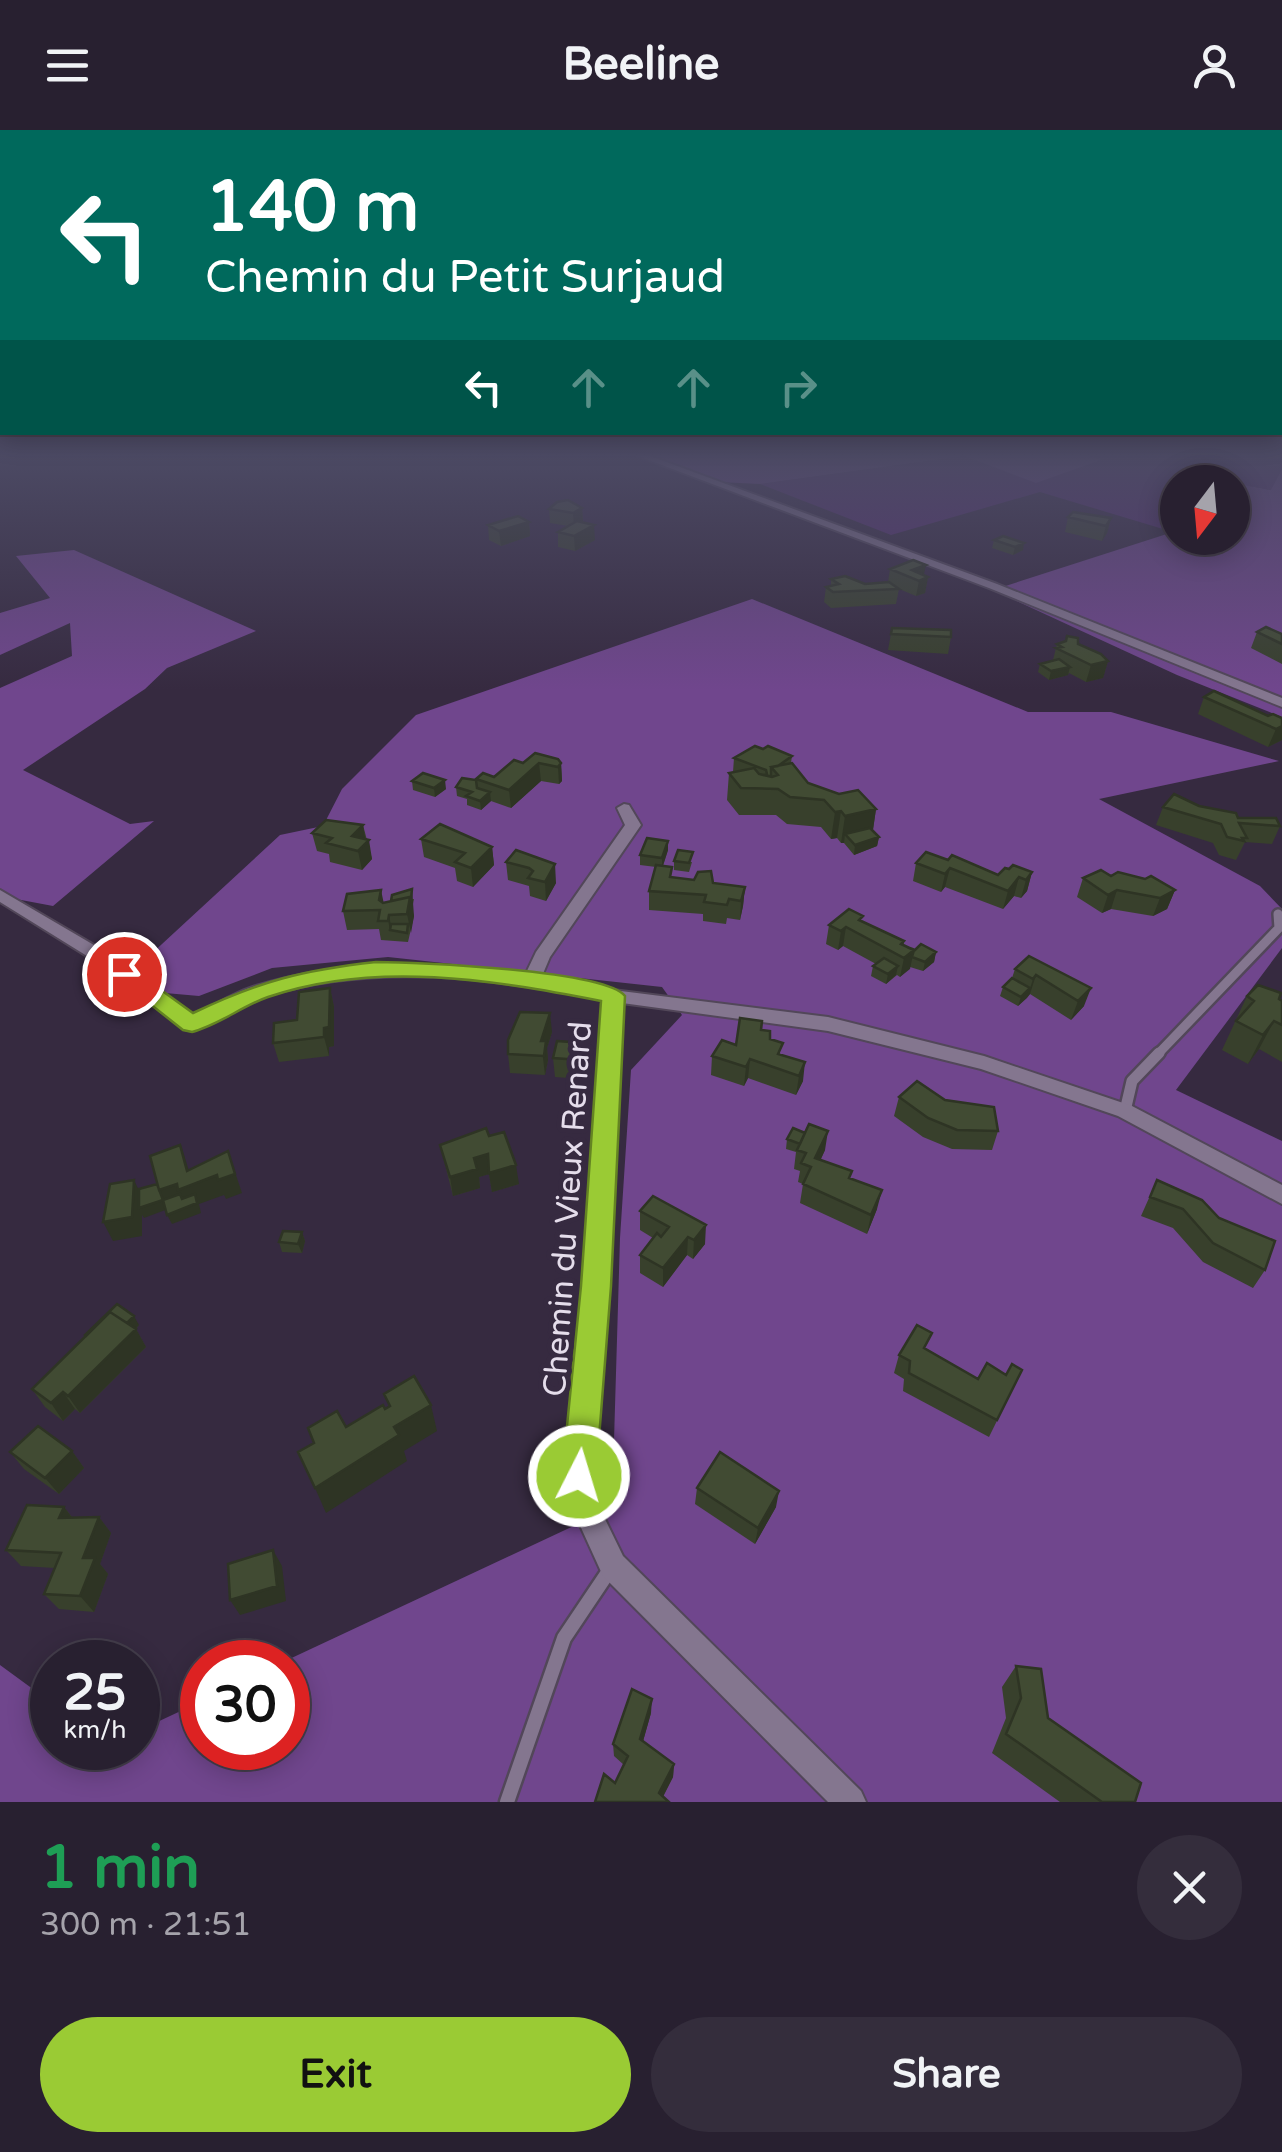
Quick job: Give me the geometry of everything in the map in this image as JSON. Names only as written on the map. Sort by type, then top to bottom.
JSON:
[{"type":"street","points":[[853,534],[993,586],[1282,703]]},
{"type":"street","points":[[532,980],[542,956],[633,826],[624,808]]},
{"type":"street","points":[[0,895],[94,952],[192,1024],[259,991],[321,976],[376,970],[449,970],[828,1024],[984,1063],[1125,1111],[1282,1195]]},
{"type":"street","name":"Chemin du Vieux Renard","points":[[613,996],[596,1286],[579,1476],[592,1521],[613,1566],[850,1802]]},
{"type":"lane","points":[[1125,1111],[1132,1082],[1279,928],[1278,914]]},
{"type":"lane","points":[[507,1802],[564,1638],[613,1566]]},
{"type":"shaded area","points":[[1250,534],[1282,534],[1282,717],[1177,675],[993,590],[1160,536],[1160,555],[1250,555]]},
{"type":"shaded area","points":[[74,550],[256,631],[167,668],[145,689],[23,770],[130,824],[154,821],[53,906],[0,896],[0,688],[72,656],[70,623],[0,655],[0,613],[50,598],[16,556]]},
{"type":"shaded area","points":[[752,599],[1028,712],[1111,712],[1279,761],[1099,799],[1260,886],[1282,909],[1282,948],[1176,1090],[1282,1141],[1282,1802],[0,1802],[0,1665],[30,1687],[30,1770],[160,1770],[160,1721],[180,1711],[180,1770],[310,1770],[310,1649],[612,1508],[620,1238],[631,1070],[682,1015],[662,987],[388,957],[272,968],[199,996],[120,989],[149,956],[280,835],[323,826],[342,789],[416,715]]},
{"type":"building","points":[[1003,536],[1024,543],[1015,547],[994,540]]},
{"type":"building","points":[[913,560],[926,565],[912,570],[928,577],[919,581],[890,569]]},
{"type":"building","points":[[845,576],[865,584],[889,582],[899,589],[833,592],[826,587],[839,584],[831,579]]},
{"type":"building","points":[[1266,627],[1282,634],[1282,644],[1257,632]]},
{"type":"building","points":[[892,628],[951,630],[951,637],[891,634]]},
{"type":"building","points":[[1067,636],[1078,638],[1078,644],[1108,661],[1091,665],[1056,648],[1062,647],[1057,644],[1066,641]]},
{"type":"building","points":[[1059,659],[1070,667],[1051,671],[1040,664]]},
{"type":"building","points":[[1214,691],[1268,716],[1282,718],[1282,726],[1276,729],[1204,697]]},
{"type":"building","points":[[755,746],[768,746],[792,756],[771,767],[771,776],[763,775],[766,770],[734,758]]},
{"type":"building","points":[[535,753],[561,763],[558,767],[539,763],[509,790],[476,779],[483,773],[494,777],[514,760],[523,763]]},
{"type":"building","points":[[792,763],[808,783],[839,794],[858,790],[876,809],[845,816],[824,800],[790,797],[778,789],[741,788],[729,773],[754,768],[759,774],[772,777],[778,775],[771,767]]},
{"type":"building","points":[[423,773],[445,780],[434,788],[412,781]]},
{"type":"building","points":[[462,778],[476,780],[477,788],[490,792],[480,801],[466,796],[472,792],[456,787]]},
{"type":"building","points":[[1174,794],[1199,806],[1236,813],[1238,818],[1276,818],[1280,826],[1239,823],[1247,838],[1242,838],[1244,841],[1227,837],[1221,824],[1163,807]]},
{"type":"building","points":[[326,820],[363,825],[352,836],[369,840],[358,851],[326,843],[332,838],[312,833]]},
{"type":"building","points":[[440,824],[492,847],[471,868],[455,862],[465,853],[421,839]]},
{"type":"building","points":[[870,828],[879,837],[855,845],[845,834]]},
{"type":"building","points":[[647,838],[668,841],[662,858],[640,855]]},
{"type":"building","points":[[516,850],[555,864],[545,882],[528,878],[533,871],[529,868],[506,862]]},
{"type":"building","points":[[678,850],[693,852],[689,863],[674,861]]},
{"type":"building","points":[[926,852],[948,860],[952,855],[998,875],[1013,865],[1032,872],[1026,880],[1019,877],[1008,891],[950,868],[945,874],[916,863]]},
{"type":"building","points":[[656,865],[672,867],[670,877],[694,880],[698,872],[711,871],[713,883],[745,887],[741,901],[729,899],[727,905],[704,902],[706,895],[649,891]]},
{"type":"building","points":[[1101,870],[1111,876],[1118,872],[1145,879],[1151,876],[1175,890],[1160,898],[1117,890],[1108,895],[1083,878]]},
{"type":"building","points":[[412,889],[411,899],[391,901],[392,895]]},
{"type":"building","points":[[381,890],[379,900],[383,903],[410,897],[407,914],[389,915],[388,921],[378,921],[380,910],[343,911],[347,894]]},
{"type":"building","points":[[849,909],[863,916],[859,920],[904,941],[901,944],[914,950],[904,958],[846,927],[841,931],[829,925]]},
{"type":"building","points":[[391,924],[408,924],[407,933],[390,930]]},
{"type":"building","points":[[921,944],[936,952],[925,962],[912,957],[914,950],[907,947],[915,950]]},
{"type":"building","points":[[1029,956],[1091,988],[1078,1001],[1036,975],[1033,979],[1015,969]]},
{"type":"building","points":[[884,958],[898,966],[888,974],[873,966]]},
{"type":"building","points":[[1012,978],[1030,988],[1021,997],[1003,987]]},
{"type":"building","points":[[1258,985],[1281,993],[1282,1001],[1282,1025],[1274,1021],[1263,1035],[1236,1021],[1254,1001],[1247,996]]},
{"type":"building","points":[[330,988],[329,1027],[324,1028],[324,1037],[273,1043],[274,1023],[297,1020],[299,992]]},
{"type":"building","points":[[520,1012],[550,1013],[541,1041],[546,1041],[544,1056],[508,1054],[508,1040]]},
{"type":"building","points":[[740,1018],[762,1021],[761,1030],[770,1031],[770,1039],[783,1043],[778,1054],[805,1062],[799,1076],[750,1059],[746,1067],[712,1056],[722,1040],[736,1045]]},
{"type":"building","points":[[557,1041],[584,1043],[581,1060],[553,1058]]},
{"type":"building","points":[[917,1081],[945,1100],[994,1107],[998,1131],[957,1130],[928,1118],[899,1097]]},
{"type":"building","points":[[809,1124],[828,1131],[815,1158],[852,1171],[849,1178],[882,1190],[871,1215],[803,1184],[811,1167],[801,1163],[806,1153],[797,1150]]},
{"type":"building","points":[[486,1128],[489,1136],[504,1132],[516,1165],[489,1173],[488,1154],[474,1158],[477,1169],[450,1177],[440,1145]]},
{"type":"building","points":[[793,1128],[805,1133],[800,1144],[787,1139]]},
{"type":"building","points":[[180,1145],[187,1171],[228,1151],[235,1174],[218,1180],[217,1175],[178,1190],[177,1184],[159,1190],[150,1156]]},
{"type":"building","points":[[134,1180],[132,1217],[103,1222],[110,1184]]},
{"type":"building","points":[[1157,1180],[1202,1200],[1219,1218],[1275,1241],[1265,1270],[1213,1243],[1183,1209],[1150,1197]]},
{"type":"building","points":[[157,1184],[163,1200],[139,1208],[139,1189]]},
{"type":"building","points":[[180,1194],[182,1199],[195,1194],[197,1203],[167,1215],[163,1200]]},
{"type":"building","points":[[653,1196],[706,1225],[694,1240],[688,1237],[663,1268],[640,1255],[657,1233],[661,1237],[669,1227],[640,1211]]},
{"type":"building","points":[[283,1231],[302,1232],[298,1244],[279,1242]]},
{"type":"building","points":[[117,1304],[134,1316],[127,1323],[110,1312],[85,1335]]},
{"type":"building","points":[[110,1312],[136,1329],[68,1396],[63,1392],[51,1403],[32,1389]]},
{"type":"building","points":[[917,1325],[932,1333],[924,1348],[978,1379],[987,1363],[1006,1375],[1012,1364],[1022,1370],[997,1420],[909,1373],[910,1361],[899,1355]]},
{"type":"building","points":[[414,1376],[431,1405],[394,1427],[399,1435],[315,1488],[298,1452],[314,1443],[308,1428],[337,1411],[346,1427],[383,1405],[385,1409],[390,1406],[384,1394]]},
{"type":"building","points":[[38,1426],[72,1451],[45,1478],[10,1452]]},
{"type":"building","points":[[720,1452],[779,1491],[758,1528],[697,1488]]},
{"type":"building","points":[[27,1505],[64,1507],[59,1518],[99,1517],[83,1558],[95,1558],[80,1596],[44,1594],[61,1553],[6,1550]]},
{"type":"building","points":[[273,1550],[277,1586],[230,1600],[228,1564]]},
{"type":"building","points":[[1016,1666],[1041,1669],[1048,1718],[1141,1783],[1135,1802],[1102,1802],[1006,1734],[1021,1698]]},
{"type":"building","points":[[632,1689],[652,1699],[640,1739],[674,1764],[659,1793],[669,1802],[595,1802],[604,1774],[615,1783],[628,1756],[613,1744]]},
{"type":"route","points":[[124,974],[192,1024],[259,991],[321,976],[376,970],[449,970],[532,980],[613,996],[596,1286],[579,1476]]}]
